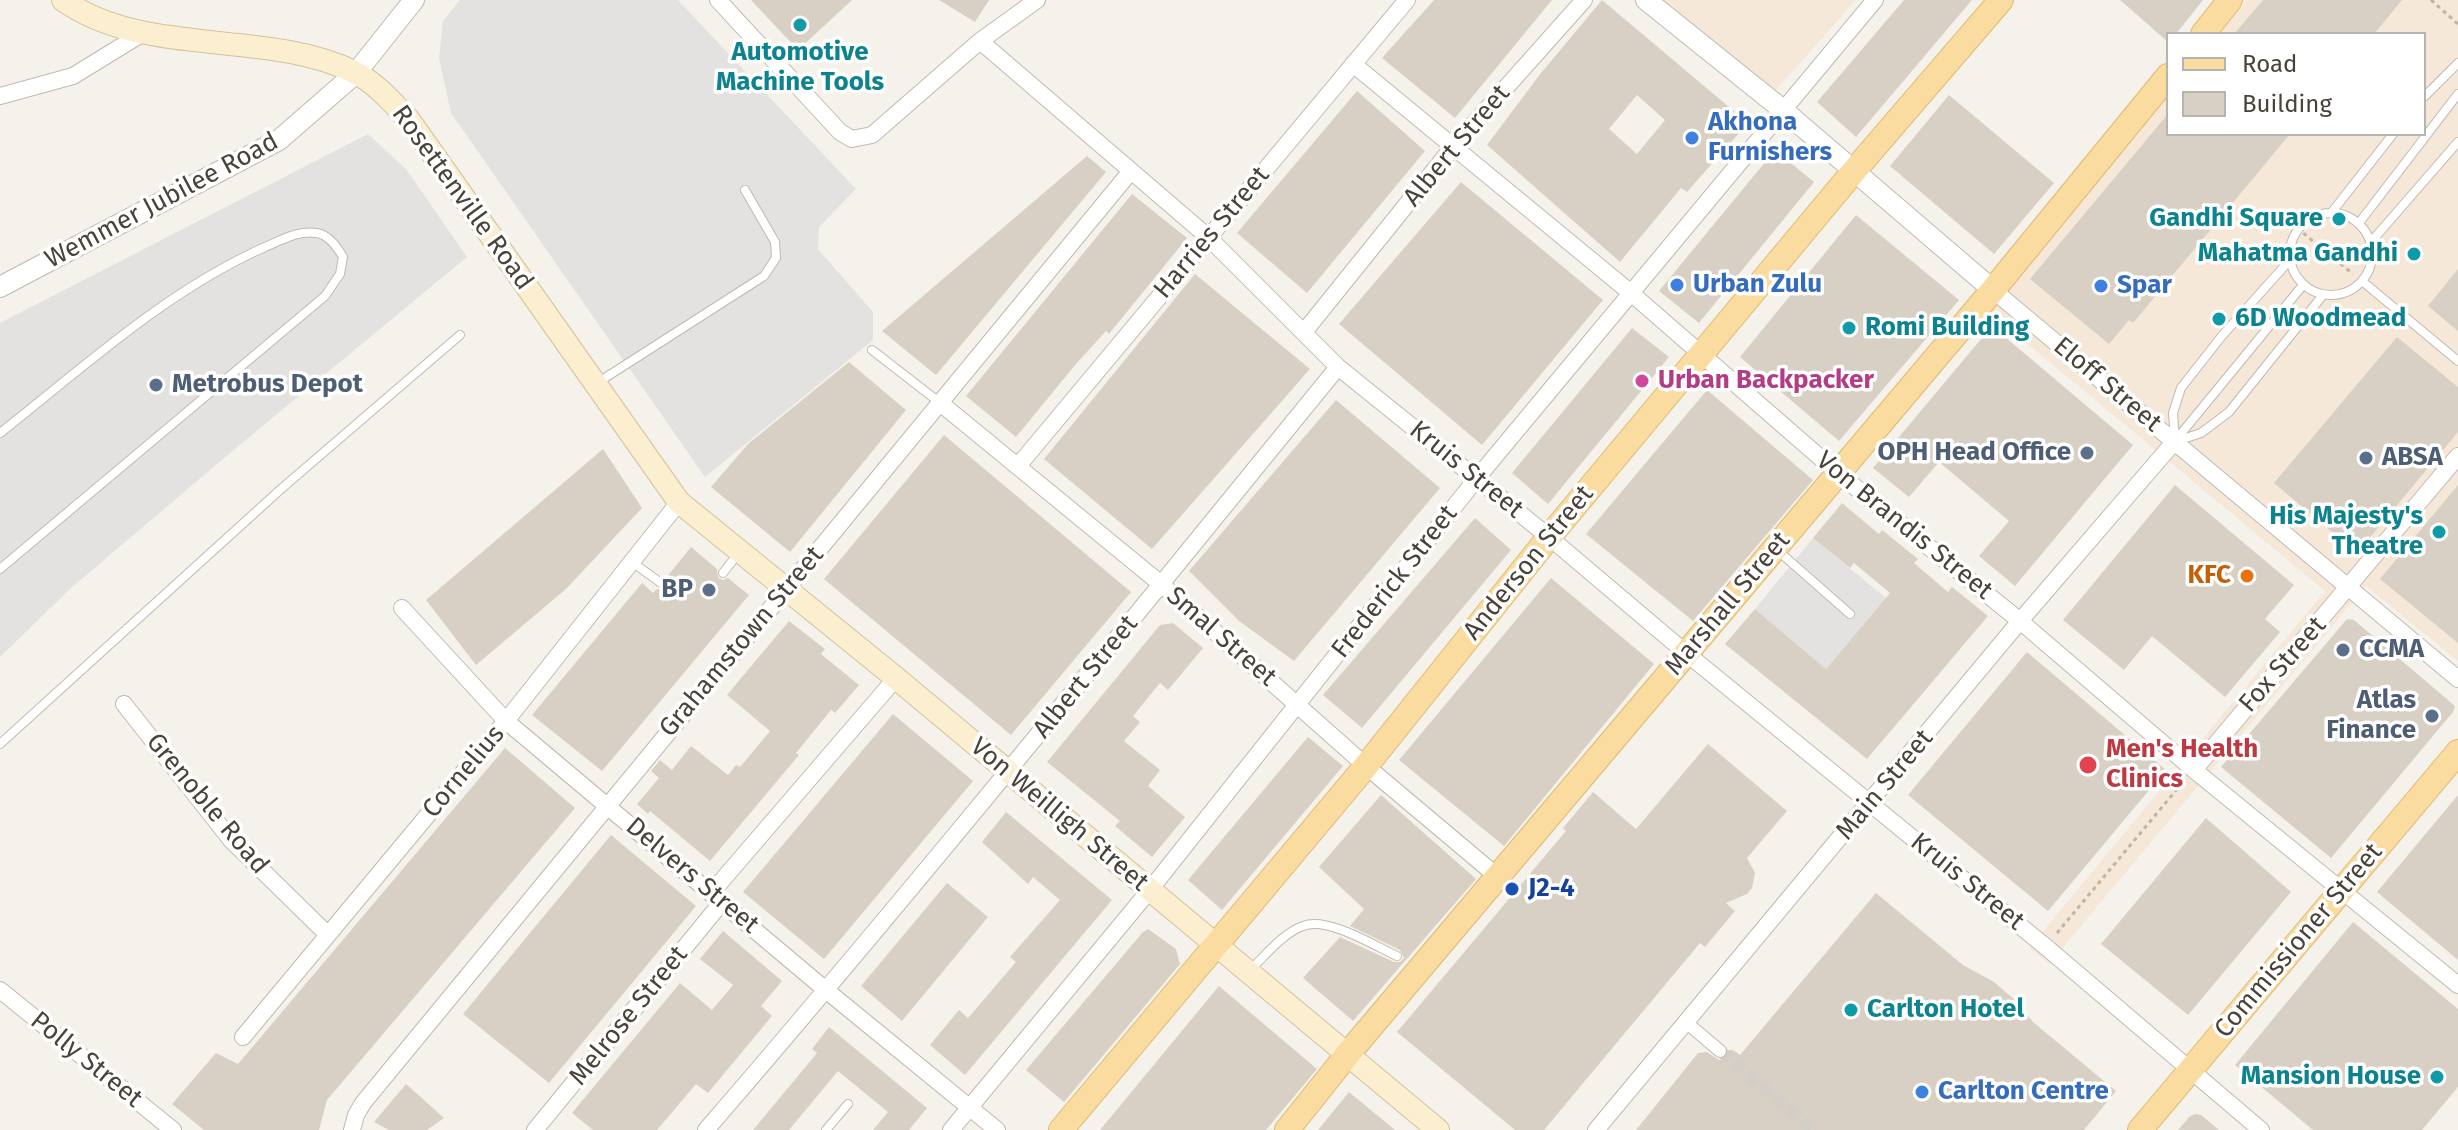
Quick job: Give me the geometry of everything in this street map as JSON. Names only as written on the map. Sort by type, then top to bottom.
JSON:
[{"type":"main road","name":"Rosettenville Road","points":[[63,0],[77,10],[143,33],[263,48],[324,60],[356,73],[385,94],[409,120],[679,502]]},
{"type":"main road","name":"Anderson Street","points":[[1061,1130],[1366,766],[1549,537],[2001,0]]},
{"type":"main road","points":[[2205,32],[2230,0]]},
{"type":"main road","name":"Marshall Street","points":[[1287,1130],[1993,290],[2166,78]]},
{"type":"main road","name":"Von Weilligh Street","points":[[679,502],[896,678],[1438,1130]]},
{"type":"main road","name":"Commissioner Street","points":[[2140,1130],[2458,752]]},
{"type":"street","name":"Wemmer Jubilee Road","points":[[0,287],[279,140],[356,73],[414,0]]},
{"type":"street","points":[[718,0],[840,132],[852,139],[872,135],[980,41],[1037,0]]},
{"type":"street","name":"Harries Street","points":[[1018,466],[1407,0]]},
{"type":"street","name":"Albert Street","points":[[1304,332],[1453,147],[1584,0]]},
{"type":"street","name":"Eloff Street","points":[[1646,0],[1783,110],[2458,679]]},
{"type":"street","name":"Frederick Street","points":[[951,1130],[1149,891],[1477,478],[1875,0]]},
{"type":"street","points":[[0,96],[73,76],[143,33]]},
{"type":"street","name":"Kruis Street","points":[[980,41],[1208,237],[1338,367],[2046,947],[2261,1130]]},
{"type":"street","name":"Von Brandis Street","points":[[1353,64],[1704,354],[1839,474],[2020,621],[2194,770],[2458,985]]},
{"type":"street","name":"Grahamstown Street","points":[[354,1122],[607,804],[1131,171]]},
{"type":"street","name":"Albert Street","points":[[706,1130],[827,991],[1009,772],[1338,367]]},
{"type":"street","name":"Smal Street","points":[[939,402],[1161,584],[1366,766],[1498,877]]},
{"type":"street","name":"Main Street","points":[[1596,1130],[2020,621],[2175,441]]},
{"type":"street","name":"Fox Street","points":[[2194,770],[2458,456]]},
{"type":"street","name":"Cornelius","points":[[243,1037],[506,721],[679,502]]},
{"type":"street","name":"Delvers Street","points":[[402,608],[506,721],[997,1130]]},
{"type":"street","name":"Melrose Street","points":[[535,1130],[717,897],[896,678]]},
{"type":"street","name":"Grenoble Road","points":[[124,704],[231,840],[327,934]]},
{"type":"street","name":"Polly Street","points":[[0,990],[173,1130]]},
{"type":"street","points":[[1687,1023],[1720,1051]]},
{"type":"lane","points":[[2426,95],[2458,63]]},
{"type":"lane","points":[[2426,136],[2458,94]]},
{"type":"lane","points":[[2332,212],[2391,136]]},
{"type":"lane","points":[[2359,223],[2426,136]]},
{"type":"lane","points":[[2371,242],[2458,142]]},
{"type":"lane","points":[[596,384],[764,276],[776,258],[775,242],[745,190]]},
{"type":"lane","points":[[2332,212],[2359,223],[2371,242],[2372,256],[2362,281],[2351,290],[2337,295],[2323,295],[2303,285],[2292,270],[2290,244],[2294,225],[2332,212]]},
{"type":"lane","points":[[0,433],[145,318],[229,263],[298,233],[320,233],[334,244],[343,257],[340,274],[325,296],[0,569]]},
{"type":"lane","points":[[2175,441],[2173,413],[2181,388],[2221,337],[2289,261]]},
{"type":"lane","points":[[2362,281],[2458,361]]},
{"type":"lane","points":[[2175,441],[2303,285]]},
{"type":"lane","name":"Main Street","points":[[2175,441],[2201,433],[2229,412],[2323,295]]},
{"type":"lane","points":[[0,744],[281,489],[460,335]]},
{"type":"lane","points":[[872,350],[939,402]]},
{"type":"lane","points":[[1775,548],[1850,614]]},
{"type":"lane","points":[[723,573],[741,551]]},
{"type":"lane","points":[[632,562],[661,583]]},
{"type":"lane","points":[[1248,972],[1301,926],[1314,923],[1336,928],[1397,956]]},
{"type":"lane","points":[[826,1130],[848,1104]]},
{"type":"path","points":[[2431,0],[2458,24]]},
{"type":"path","points":[[2294,225],[2362,281]]},
{"type":"path","points":[[2046,947],[2194,770]]},
{"type":"shaded area","points":[[460,0],[678,0],[856,189],[819,227],[818,249],[873,312],[873,340],[705,477],[451,113],[439,58],[443,21]]},
{"type":"shaded area","points":[[1662,0],[1856,0],[1775,91]]},
{"type":"shaded area","points":[[2247,0],[2458,0],[2458,661],[2366,586],[2049,964],[2029,948],[2325,591],[1989,312],[2166,98],[2166,136],[2426,136],[2426,32],[2221,32]]},
{"type":"shaded area","name":"Metrobus Depot","points":[[368,134],[406,169],[467,257],[71,588],[0,657],[0,323]]},
{"type":"shaded area","points":[[1813,538],[1886,598],[1826,669],[1755,609]]},
{"type":"building","name":"Automotive Machine Tools","points":[[751,0],[852,0],[798,50]]},
{"type":"building","points":[[939,0],[989,0],[975,22]]},
{"type":"building","points":[[1434,0],[1552,0],[1455,118],[1382,58]]},
{"type":"building","points":[[1602,0],[1748,123],[1687,192],[1681,188],[1620,262],[1487,145],[1541,73]],"holes":[[[1637,95],[1665,120],[1637,154],[1609,129]]]},
{"type":"building","points":[[1904,0],[1972,0],[1856,137],[1817,102]]},
{"type":"building","points":[[2120,0],[2203,0],[2178,32],[2166,32],[2166,40]]},
{"type":"building","points":[[2263,0],[2402,0],[2376,32],[2236,32]]},
{"type":"building","points":[[1357,91],[1425,151],[1307,293],[1237,233]]},
{"type":"building","points":[[1949,95],[2054,183],[1994,254],[1890,166]]},
{"type":"building","points":[[2166,116],[2166,136],[2288,136],[2133,323],[2129,320],[2109,344],[2030,279]]},
{"type":"building","points":[[1775,150],[1814,182],[1699,323],[1659,291]]},
{"type":"building","points":[[1087,156],[1106,172],[936,375],[882,331]]},
{"type":"building","points":[[1461,182],[1603,300],[1482,445],[1339,324]]},
{"type":"building","points":[[1132,194],[1187,238],[1109,334],[1106,331],[1076,364],[1016,437],[966,396]]},
{"type":"building","name":"Romi Building","points":[[1856,215],[1959,300],[1839,441],[1740,357]]},
{"type":"building","points":[[2458,269],[2458,331],[2428,306]]},
{"type":"building","points":[[1195,274],[1310,369],[1152,549],[1044,459]]},
{"type":"building","points":[[1992,326],[2133,445],[2015,586],[1979,556],[2009,521],[1939,462],[1909,497],[1873,468]]},
{"type":"building","points":[[1632,328],[1669,357],[1548,504],[1512,473]]},
{"type":"building","name":"ABSA","points":[[2397,337],[2458,387],[2458,432],[2357,553],[2274,483]]},
{"type":"building","points":[[849,362],[906,410],[790,552],[711,487],[748,444]]},
{"type":"building","points":[[1707,390],[1813,480],[1693,621],[1586,534]]},
{"type":"building","points":[[1336,400],[1440,488],[1294,661],[1239,621],[1189,571]]},
{"type":"building","points":[[944,435],[1131,592],[1011,735],[824,579]]},
{"type":"building","points":[[603,449],[642,508],[566,589],[476,665],[426,600]]},
{"type":"building","points":[[2175,485],[2294,585],[2265,619],[2280,632],[2225,697],[2152,636],[2124,670],[2063,620]]},
{"type":"building","name":"His Majesty's Theatre","points":[[2458,485],[2458,643],[2380,579]]},
{"type":"building","points":[[1842,503],[1879,534],[1882,530],[1918,559],[1914,563],[1948,592],[1952,587],[1988,616],[1867,759],[1725,644],[1755,609],[1826,669],[1890,593],[1854,563],[1850,568],[1813,538]]},
{"type":"building","points":[[1475,518],[1511,550],[1362,728],[1323,695]]},
{"type":"building","points":[[691,547],[717,569],[718,578],[728,578],[749,595],[602,771],[532,715],[642,583],[653,593],[657,589],[665,589],[668,584],[666,578]]},
{"type":"building","points":[[1551,578],[1654,664],[1504,846],[1399,760]]},
{"type":"building","points":[[2347,619],[2354,620],[2455,706],[2331,858],[2221,767]]},
{"type":"building","points":[[789,621],[825,649],[821,654],[859,685],[835,713],[831,710],[796,753],[799,755],[710,861],[650,811],[648,814],[637,804],[659,778],[651,771],[660,760],[672,770],[691,746],[728,775],[736,765],[740,767],[770,731],[727,695]]},
{"type":"building","points":[[1173,623],[1203,648],[1168,690],[1160,683],[1133,716],[1140,722],[1124,741],[1160,770],[1148,786],[1185,817],[1152,857],[1115,826],[1120,821],[1047,762],[1160,625]]},
{"type":"building","points":[[2027,652],[2166,770],[2048,911],[1908,795]]},
{"type":"building","points":[[893,714],[973,781],[824,959],[743,892]]},
{"type":"building","points":[[1308,737],[1343,766],[1222,910],[1188,880]]},
{"type":"building","points":[[1708,744],[1787,811],[1747,858],[1755,873],[1752,888],[1747,894],[1726,903],[1735,911],[1705,947],[1700,943],[1544,1130],[1515,1130],[1397,1032],[1566,831],[1563,828],[1593,792],[1636,829]]},
{"type":"building","points":[[505,748],[575,808],[327,1100],[319,1130],[204,1130],[172,1104],[216,1053],[238,1064]]},
{"type":"building","points":[[1381,795],[1476,879],[1353,1021],[1303,978],[1340,937],[1394,962],[1404,958],[1400,950],[1350,926],[1364,909],[1319,867]]},
{"type":"building","points":[[2458,795],[2458,960],[2377,892]]},
{"type":"building","points":[[1006,812],[1112,900],[965,1075],[930,1045],[959,1010],[968,1018],[1016,962],[1010,957],[1060,900],[1033,877],[1028,884],[982,842]]},
{"type":"building","points":[[2206,818],[2291,892],[2188,1015],[2101,944]]},
{"type":"building","points":[[611,835],[696,906],[549,1083],[463,1014]]},
{"type":"building","points":[[947,883],[988,917],[902,1021],[861,986]]},
{"type":"building","points":[[1876,893],[1963,965],[1994,982],[2016,1001],[2033,1022],[2116,1091],[2084,1130],[1636,1130],[1698,1053],[1707,1052],[1719,1060],[1726,1057],[1729,1050],[1740,1055]]},
{"type":"building","points":[[2353,922],[2458,1009],[2458,1087],[2422,1130],[2313,1130],[2235,1065]]},
{"type":"building","points":[[1148,929],[1176,949],[1180,964],[1064,1102],[1026,1070]]},
{"type":"building","points":[[723,931],[782,981],[761,1006],[772,1016],[708,1093],[696,1084],[657,1130],[593,1130],[572,1113],[680,983],[712,1010],[733,985],[700,959]]},
{"type":"building","points":[[1219,986],[1317,1069],[1266,1130],[1100,1130]]},
{"type":"building","points":[[829,1027],[927,1108],[909,1130],[873,1130],[888,1112],[838,1071],[789,1130],[753,1130],[817,1053],[812,1049]]},
{"type":"building","points":[[406,1084],[444,1118],[427,1130],[389,1130],[374,1122]]},
{"type":"building","points":[[1349,1092],[1395,1130],[1318,1130]]},
{"type":"building","points":[[2196,1114],[2219,1130],[2178,1130],[2190,1116]]},
{"type":"tunnel","points":[[1720,1051],[1814,1130]]},
{"type":"place","name":"Automotive Machine Tools","points":[[800,25]]},
{"type":"place","name":"Akhona Furnishers","points":[[1692,138]]},
{"type":"place","name":"Gandhi Square","points":[[2339,219]]},
{"type":"place","name":"Mahatma Gandhi","points":[[2414,254]]},
{"type":"place","name":"Urban Zulu","points":[[1677,285]]},
{"type":"place","name":"Spar","points":[[2101,286]]},
{"type":"place","name":"6D Woodmead","points":[[2219,319]]},
{"type":"place","name":"Romi Building","points":[[1849,328]]},
{"type":"place","name":"Urban Backpacker","points":[[1642,381]]},
{"type":"place","name":"Metrobus Depot","points":[[156,385]]},
{"type":"place","name":"OPH Head Office","points":[[2087,453]]},
{"type":"place","name":"ABSA","points":[[2366,458]]},
{"type":"place","name":"His Majesty's Theatre","points":[[2439,532]]},
{"type":"place","name":"KFC","points":[[2247,576]]},
{"type":"place","name":"BP","points":[[709,590]]},
{"type":"place","name":"CCMA","points":[[2343,650]]},
{"type":"place","name":"Atlas Finance","points":[[2432,716]]},
{"type":"place","name":"Men's Health Clinics","points":[[2088,765]]},
{"type":"place","name":"J2-4","points":[[1512,889]]},
{"type":"place","name":"Carlton Hotel","points":[[1851,1010]]},
{"type":"place","name":"Mansion House","points":[[2437,1077]]},
{"type":"place","name":"Carlton Centre","points":[[1922,1092]]}]
